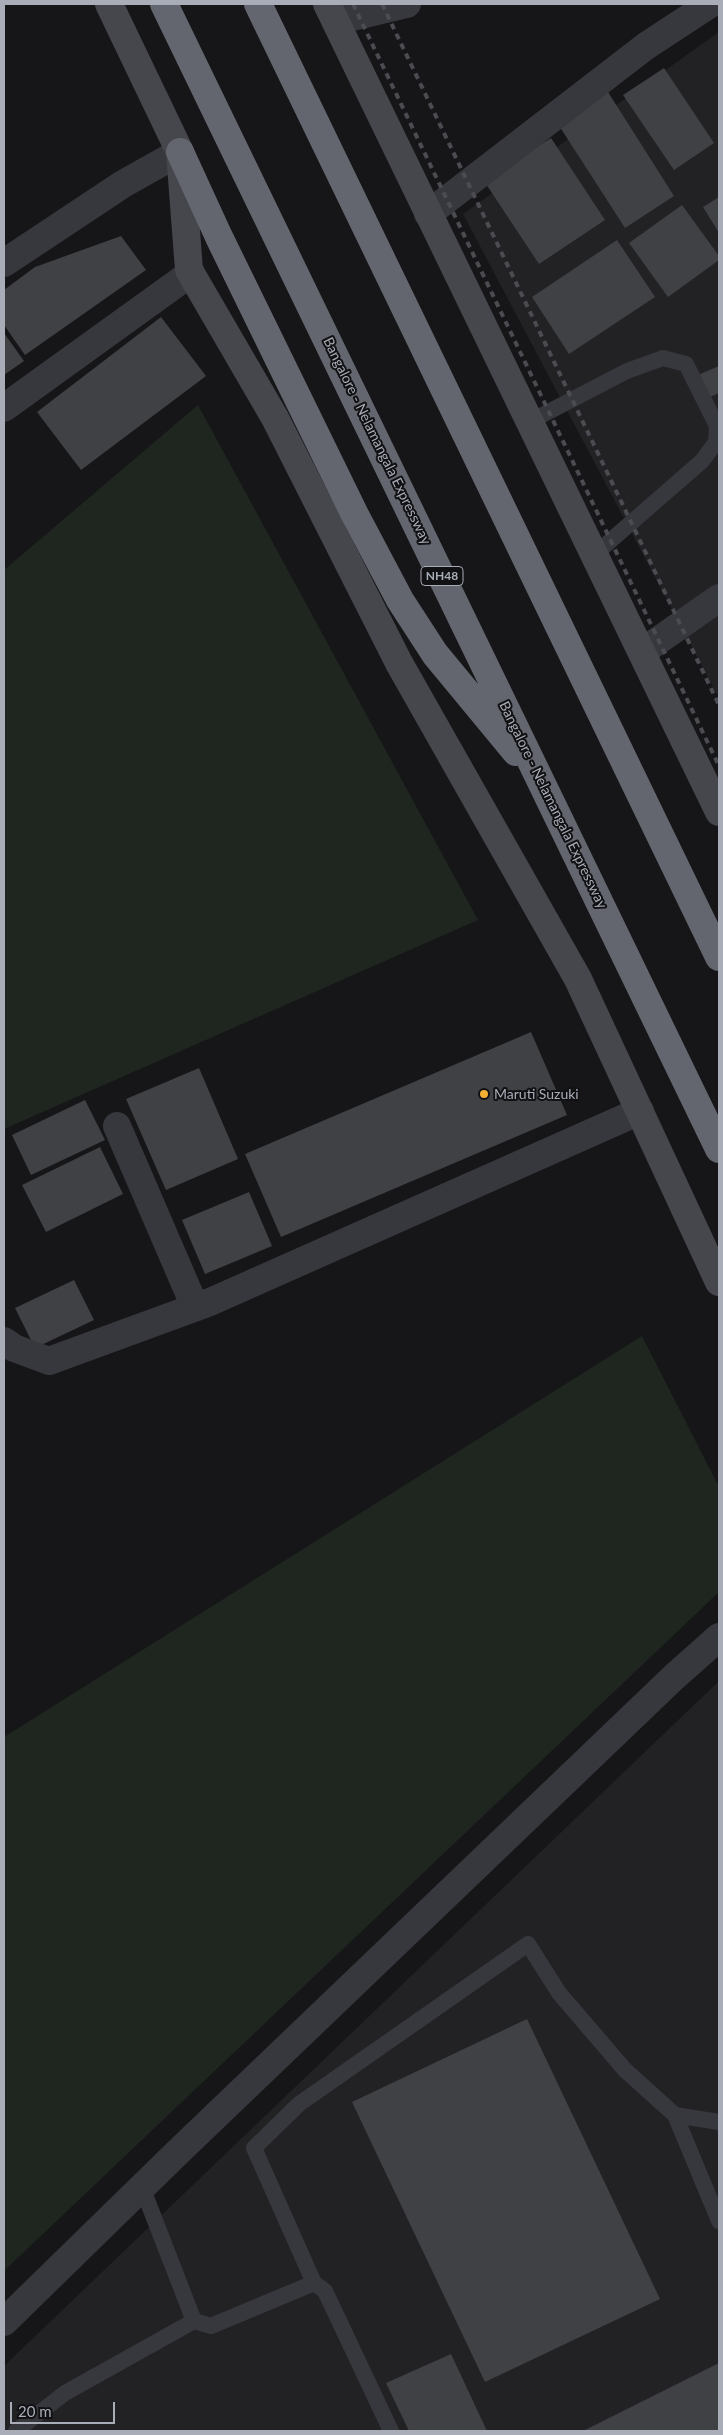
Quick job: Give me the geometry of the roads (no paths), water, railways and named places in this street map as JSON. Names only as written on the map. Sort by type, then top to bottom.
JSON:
[{"type":"highway","name":"Bangalore - Nelamangala Expressway","points":[[164,4],[719,1149]]},
{"type":"highway","points":[[258,4],[719,957]]},
{"type":"highway","points":[[180,152],[218,238],[354,513],[400,600],[436,654],[545,788]]},
{"type":"street","points":[[109,4],[180,152],[191,273],[275,418],[399,663],[578,979],[719,1282]]},
{"type":"street","points":[[408,4],[331,12],[529,422],[718,806]]},
{"type":"street","points":[[428,214],[646,46],[710,4]]},
{"type":"street","points":[[4,263],[123,184],[180,152]]},
{"type":"street","points":[[4,408],[191,273]]},
{"type":"street","points":[[642,652],[719,598]]},
{"type":"street","points":[[4,1341],[14,1348],[49,1361],[195,1307],[640,1111]]},
{"type":"street","points":[[117,1126],[195,1307]]},
{"type":"street","points":[[4,2322],[142,2187],[667,1684],[719,1637]]},
{"type":"lane","points":[[529,422],[627,371],[663,358],[686,364],[717,426],[716,442],[702,461],[594,555]]},
{"type":"lane","points":[[391,2431],[326,2291],[314,2283],[254,2148],[299,2104],[528,1944],[559,1993],[619,2063],[674,2115],[719,2221]]},
{"type":"lane","points":[[674,2115],[719,2122]]},
{"type":"lane","points":[[142,2187],[194,2321]]},
{"type":"lane","points":[[16,2431],[64,2393],[194,2321],[211,2326],[314,2283]]},
{"type":"railway","points":[[353,4],[719,766]]},
{"type":"railway","points":[[382,4],[719,705]]},
{"type":"place","name":"Maruti Suzuki","points":[[484,1094]]}]
